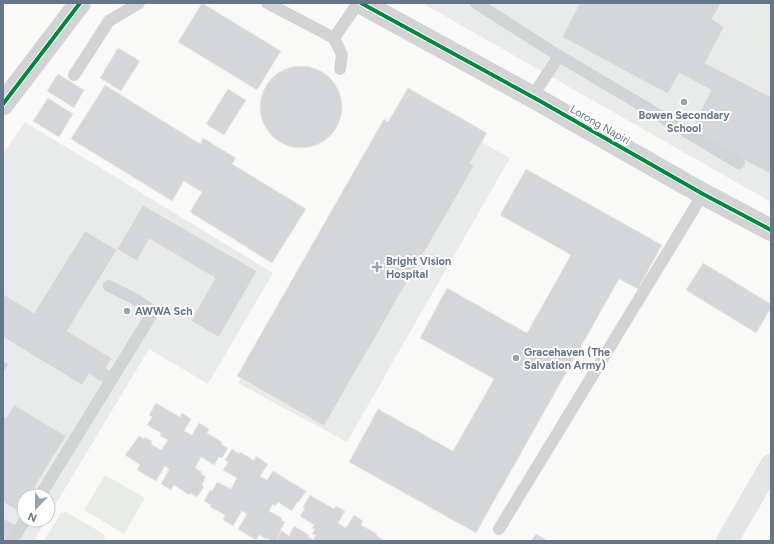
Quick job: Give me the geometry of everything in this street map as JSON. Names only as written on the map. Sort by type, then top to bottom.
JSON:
[{"type":"main road","points":[[727,541],[771,465]]},
{"type":"street","points":[[3,104],[80,3]]},
{"type":"street","name":"Lorong Napiri","points":[[360,3],[532,97],[703,194],[771,230]]},
{"type":"lane","points":[[74,75],[109,21],[139,3]]},
{"type":"lane","points":[[267,3],[334,38],[342,55],[340,70]]},
{"type":"lane","points":[[334,38],[360,3]]},
{"type":"lane","points":[[476,3],[559,56],[739,163]]},
{"type":"lane","points":[[532,97],[559,56]]},
{"type":"lane","points":[[499,529],[703,194]]},
{"type":"lane","points":[[45,488],[150,317],[151,310],[135,299],[108,286]]},
{"type":"lane","points":[[12,541],[20,528]]},
{"type":"shaded area","name":"Bowen Secondary School","points":[[422,3],[771,3],[771,202]]},
{"type":"shaded area","points":[[760,3],[771,3],[771,57],[739,38]]},
{"type":"shaded area","name":"Bright Vision Hospital","points":[[405,99],[510,158],[347,442],[238,383]]},
{"type":"shaded area","name":"AWWA Sch","points":[[25,122],[273,273],[208,384],[149,349],[56,504],[56,488],[16,488],[16,528],[41,528],[34,541],[3,541],[3,154]]},
{"type":"shaded area","points":[[105,475],[145,498],[124,534],[84,510]]},
{"type":"shaded area","points":[[66,512],[104,534],[104,541],[44,541],[52,528],[56,528],[56,521],[61,513]]},
{"type":"building","points":[[202,3],[281,51],[257,90],[178,42]]},
{"type":"building","points":[[580,3],[721,3],[712,19],[724,27],[705,63],[771,97],[771,174],[690,132],[711,90],[679,73],[668,94],[562,37]]},
{"type":"building","points":[[118,48],[140,61],[121,91],[100,78]]},
{"type":"building","points":[[301,66],[317,69],[330,78],[339,91],[342,107],[339,123],[330,136],[317,145],[301,148],[285,145],[272,136],[263,123],[260,107],[263,91],[272,78],[285,69]]},
{"type":"building","points":[[58,74],[84,90],[74,108],[47,91]]},
{"type":"building","points":[[105,85],[200,144],[203,138],[236,158],[232,164],[306,209],[272,263],[190,212],[202,192],[184,181],[172,201],[71,139]]},
{"type":"building","name":"Bright Vision Hospital","points":[[408,88],[487,133],[470,163],[474,166],[324,426],[237,376],[384,119],[388,122]]},
{"type":"building","points":[[228,89],[246,100],[224,135],[206,124]]},
{"type":"building","points":[[48,98],[73,114],[59,137],[33,121]]},
{"type":"building","name":"Gracehaven (The Salvation Army)","points":[[526,169],[662,245],[638,289],[619,279],[476,533],[349,462],[378,409],[453,451],[494,379],[420,338],[447,288],[527,333],[571,255],[500,215]]},
{"type":"building","points":[[143,205],[257,271],[219,337],[191,321],[215,278],[149,239],[137,261],[117,249]]},
{"type":"building","points":[[85,231],[117,250],[67,331],[112,358],[106,368],[112,372],[105,384],[89,374],[82,385],[3,337],[3,294],[34,313]]},
{"type":"building","points":[[703,263],[771,304],[771,308],[756,333],[686,290]]},
{"type":"building","points":[[3,361],[9,364],[3,373]]},
{"type":"building","points":[[156,403],[180,417],[182,413],[191,419],[184,431],[192,435],[199,423],[209,429],[207,433],[222,442],[221,444],[228,448],[222,458],[219,457],[214,465],[201,457],[195,468],[202,472],[201,474],[206,477],[202,485],[204,487],[197,497],[190,493],[189,495],[174,485],[171,490],[161,484],[169,469],[165,466],[156,481],[137,470],[140,465],[125,455],[139,436],[144,439],[145,437],[152,441],[151,444],[161,450],[168,440],[160,436],[161,433],[147,425],[152,417],[149,415]]},
{"type":"building","points":[[14,405],[66,436],[34,488],[16,488],[16,510],[3,502],[3,416],[6,418]]},
{"type":"building","points":[[232,449],[239,454],[240,452],[254,460],[256,456],[268,464],[260,476],[267,480],[273,471],[306,491],[292,511],[278,502],[275,506],[273,504],[269,511],[282,518],[281,520],[285,522],[276,541],[266,539],[259,535],[256,540],[238,529],[247,514],[242,511],[233,526],[223,520],[225,515],[210,507],[211,505],[204,501],[210,490],[212,491],[217,482],[231,489],[237,478],[223,470],[228,462],[225,460]]},
{"type":"building","points":[[310,495],[334,509],[336,506],[345,511],[338,523],[346,528],[354,515],[363,521],[361,525],[377,534],[376,535],[383,541],[276,541],[282,531],[289,536],[294,526],[309,535],[308,537],[313,540],[316,535],[312,534],[315,529],[312,528],[314,525],[300,516]]},
{"type":"building","points":[[3,518],[17,528],[9,541],[3,541]]},
{"type":"building","points":[[536,534],[548,541],[531,541]]},
{"type":"cycle path","points":[[3,104],[80,3]]},
{"type":"cycle path","points":[[361,3],[540,101],[703,194],[771,230]]},
{"type":"place","name":"Bowen Secondary School","points":[[684,102]]},
{"type":"place","name":"Bright Vision Hospital","points":[[377,267]]},
{"type":"place","name":"AWWA Sch","points":[[127,311]]},
{"type":"place","name":"Gracehaven (The Salvation Army)","points":[[516,358]]}]
